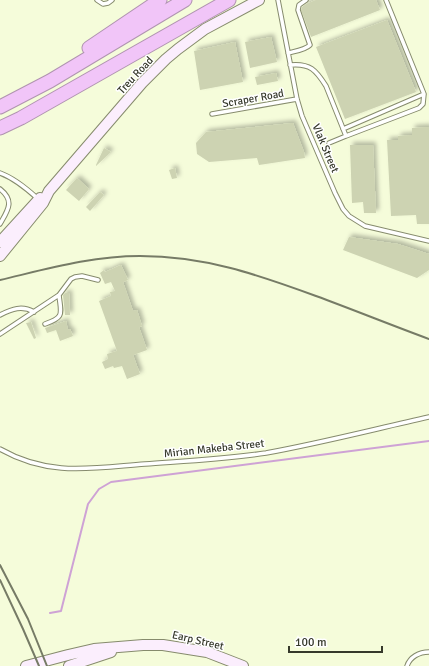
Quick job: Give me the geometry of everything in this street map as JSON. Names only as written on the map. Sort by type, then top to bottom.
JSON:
[{"type":"highway","points":[[14,101],[25,91],[160,0]]},
{"type":"highway","points":[[0,107],[14,101],[184,0]]},
{"type":"highway","points":[[168,34],[190,16],[214,0]]},
{"type":"highway","points":[[0,128],[21,118],[229,0]]},
{"type":"street","name":"Treu Road","points":[[0,242],[40,201],[142,83],[166,59],[205,30],[259,0]]},
{"type":"street","name":"Treu Road","points":[[0,256],[40,201]]},
{"type":"street","name":"Earp Street","points":[[26,666],[86,651],[143,645],[163,645],[207,652],[243,666]]},
{"type":"street","name":"Earp Street","points":[[69,666],[122,647]]},
{"type":"lane","points":[[97,0],[103,4],[112,0]]},
{"type":"lane","name":"Vlak Street","points":[[278,0],[297,99],[302,116],[335,193],[349,216],[365,226],[429,241]]},
{"type":"lane","points":[[288,53],[299,51],[309,47],[310,45],[298,10],[299,5],[306,0]]},
{"type":"lane","points":[[329,143],[419,108],[423,104],[424,94],[386,1],[392,0]]},
{"type":"lane","points":[[290,65],[302,64],[308,66],[318,74],[326,86],[346,136]]},
{"type":"lane","points":[[343,129],[424,94]]},
{"type":"lane","name":"Scraper Road","points":[[212,114],[297,99]]},
{"type":"lane","points":[[0,173],[9,176],[24,186],[40,201]]},
{"type":"lane","points":[[0,189],[9,201],[8,209],[0,224]]},
{"type":"lane","points":[[0,334],[58,295],[75,276],[98,280]]},
{"type":"lane","points":[[45,324],[56,320],[61,314],[58,295]]},
{"type":"lane","points":[[0,315],[18,308],[26,308],[34,312]]},
{"type":"lane","name":"Mirian Makeba Street","points":[[0,449],[10,455],[37,464],[67,469],[209,460],[246,456],[295,447],[429,417]]},
{"type":"lane","points":[[407,666],[409,660],[418,654],[429,652]]},
{"type":"building","points":[[316,0],[376,0],[380,10],[311,37],[301,10],[306,4]]},
{"type":"building","points":[[387,20],[416,92],[345,119],[316,47]]},
{"type":"building","points":[[271,37],[277,62],[250,68],[245,42]]},
{"type":"building","points":[[235,42],[243,82],[200,90],[194,51]]},
{"type":"building","points":[[276,73],[278,81],[257,85],[255,77]]},
{"type":"building","points":[[293,123],[305,158],[259,165],[257,158],[209,162],[197,154],[196,143],[206,132]]},
{"type":"building","points":[[429,127],[429,224],[417,224],[416,215],[391,216],[387,140],[398,140],[398,136],[412,135],[412,128]]},
{"type":"building","points":[[350,145],[373,145],[376,213],[364,213],[363,202],[352,203]]},
{"type":"building","points":[[104,148],[111,152],[96,166],[96,165]]},
{"type":"building","points":[[175,168],[177,178],[172,179],[169,170]]},
{"type":"building","points":[[77,178],[89,189],[79,201],[66,190]]},
{"type":"building","points":[[100,192],[104,195],[90,211],[86,207]]},
{"type":"building","points":[[349,237],[398,244],[429,254],[429,270],[417,278],[343,250]]},
{"type":"building","points":[[121,265],[128,280],[123,282],[133,311],[137,310],[142,326],[139,327],[147,350],[133,355],[140,374],[127,379],[122,366],[114,368],[113,366],[105,369],[102,362],[108,359],[107,354],[117,351],[99,301],[111,296],[110,292],[115,291],[111,282],[105,284],[100,273],[104,270],[105,272]]},
{"type":"building","points":[[65,293],[69,293],[70,315],[65,315],[63,295]]},
{"type":"building","points":[[66,321],[68,330],[70,329],[73,336],[60,341],[56,330],[47,333],[45,328]]},
{"type":"building","points":[[31,322],[36,338],[34,339],[26,323]]},
{"type":"waterway","points":[[50,613],[61,611],[88,504],[99,489],[111,482],[429,441]]},
{"type":"railway","points":[[0,280],[104,258],[140,256],[186,259],[230,268],[272,280],[429,339]]},
{"type":"railway","points":[[0,565],[28,619],[47,666]]},
{"type":"railway","points":[[0,580],[39,666]]}]
